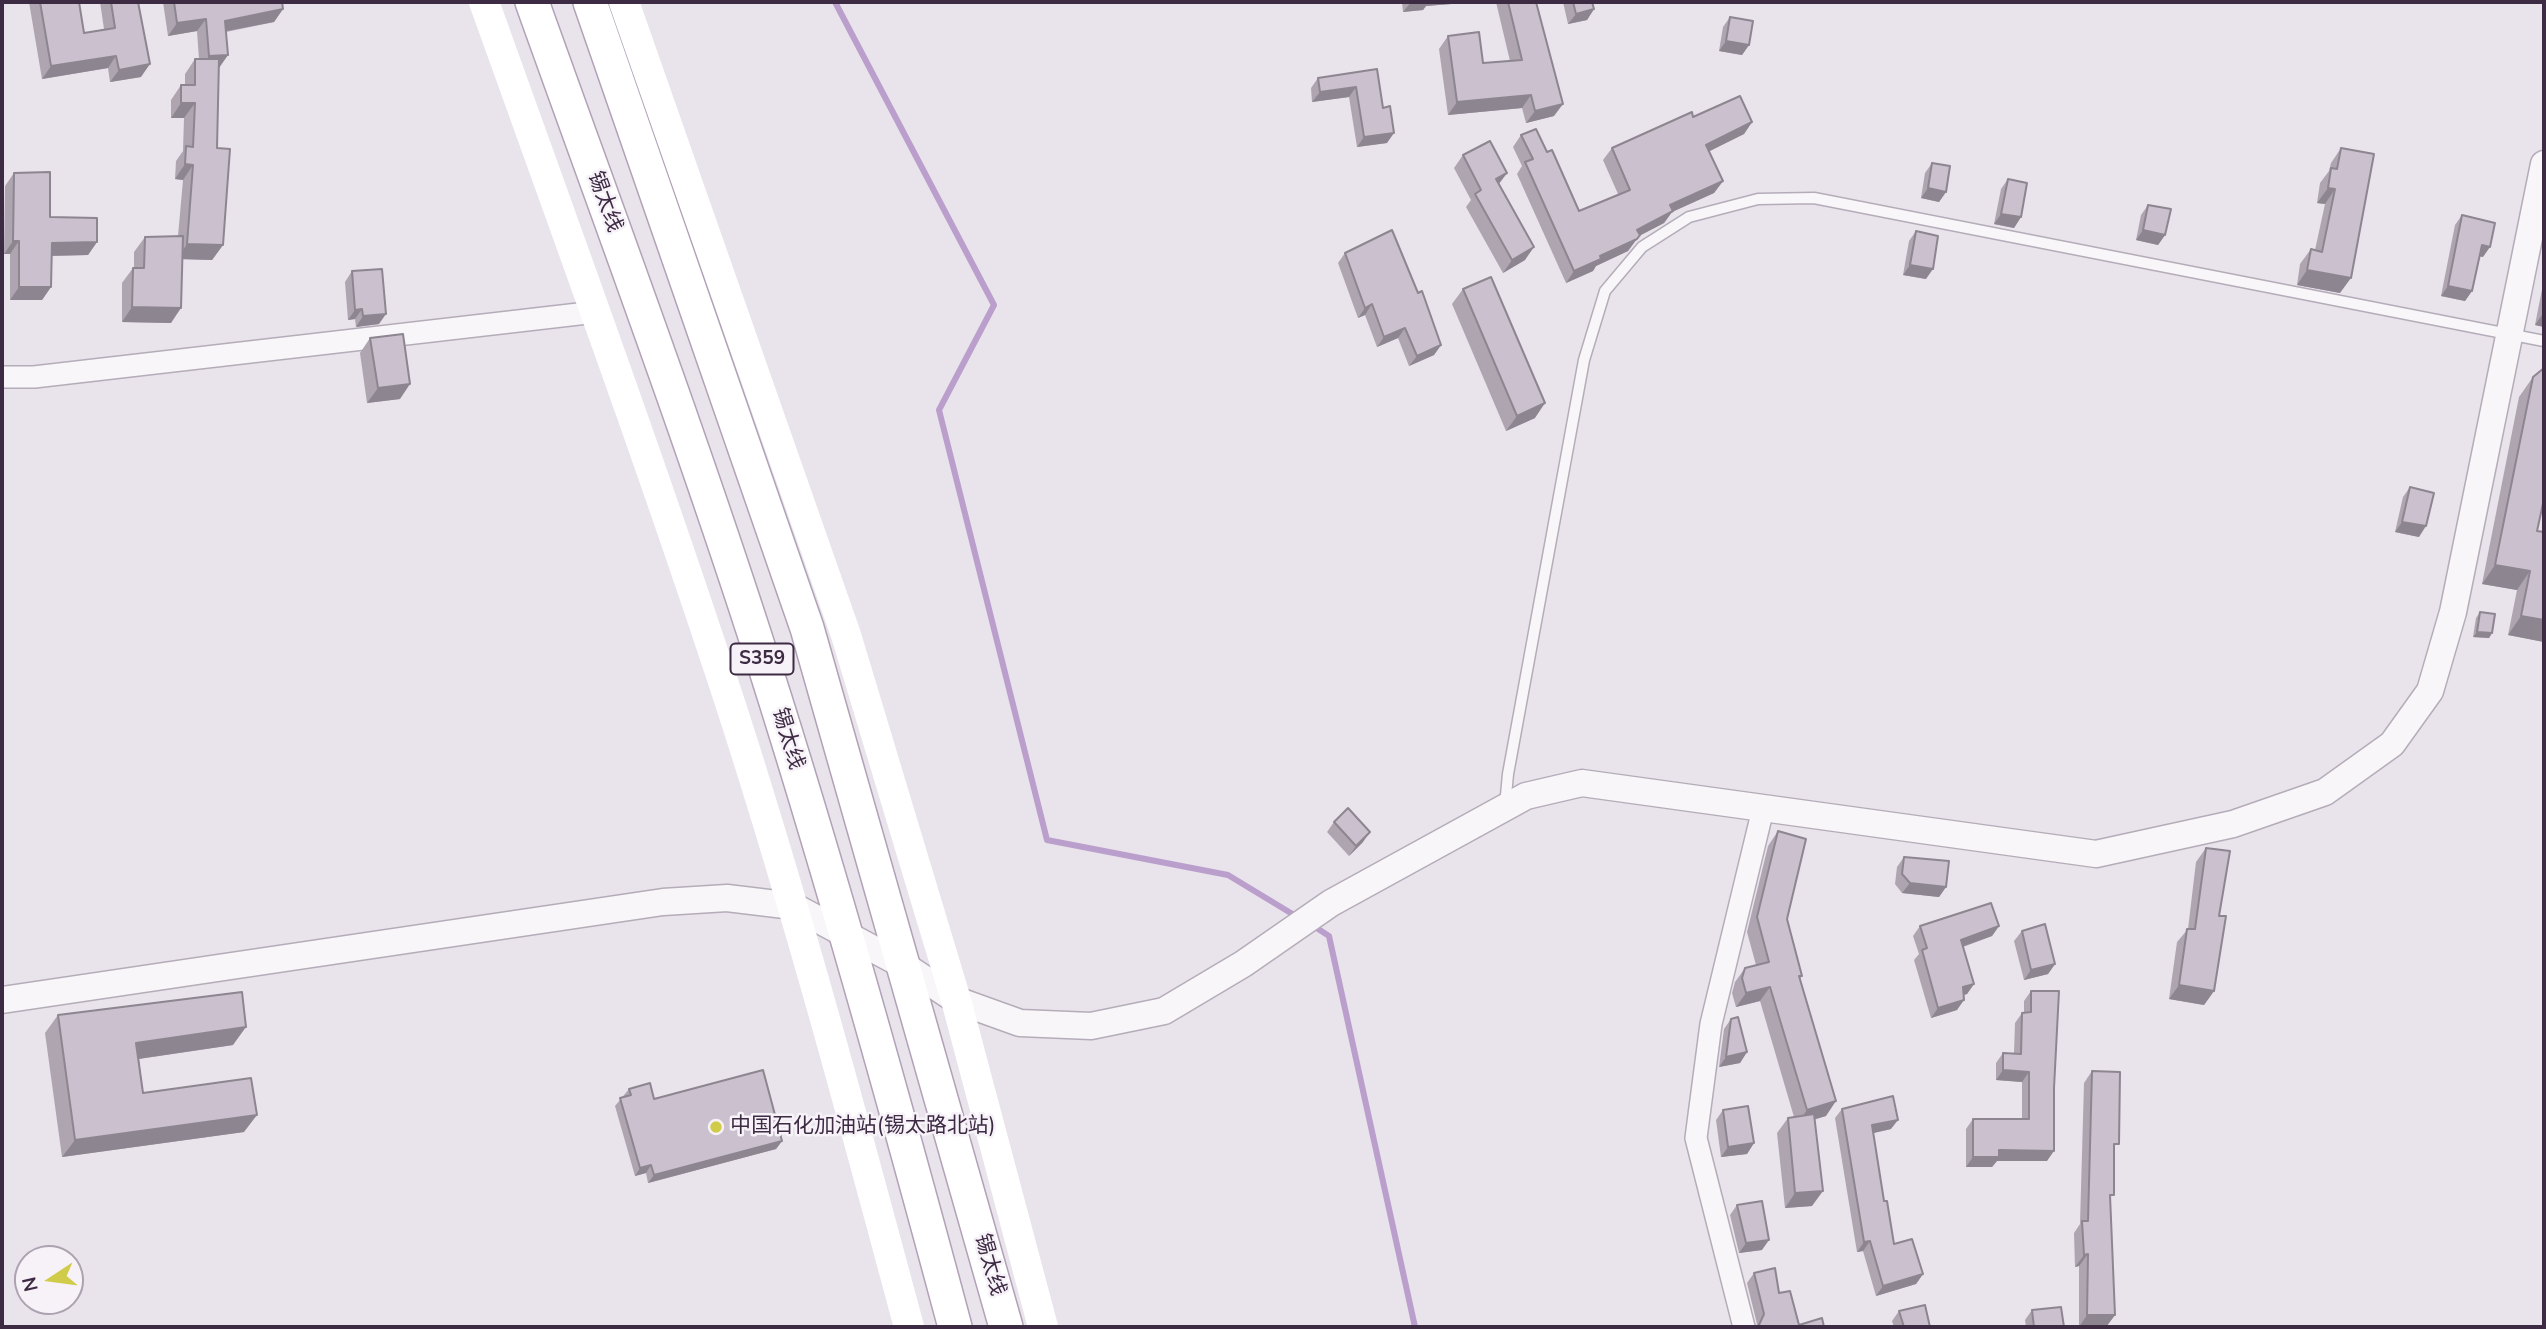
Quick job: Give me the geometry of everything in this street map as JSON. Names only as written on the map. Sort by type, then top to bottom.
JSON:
[{"type":"main road","points":[[484,2],[596,312],[733,713],[793,906],[909,1327]]},
{"type":"main road","name":"锡太线","points":[[532,2],[638,297],[776,700],[846,933],[955,1327]]},
{"type":"main road","name":"锡太线","points":[[590,2],[807,628],[1006,1327]]},
{"type":"main road","points":[[624,2],[846,635],[956,1000],[1043,1327]]},
{"type":"street","points":[[2,1000],[663,902],[727,898],[793,906],[905,966],[956,1000],[1020,1023],[1091,1026],[1164,1011],[1243,964],[1331,902],[1526,796],[1582,783],[2096,854],[2233,824],[2325,792],[2392,744],[2430,691],[2454,612],[2544,164]]},
{"type":"street","points":[[2,377],[34,377],[596,312]]},
{"type":"street","points":[[1744,1327],[1696,1138],[1711,1024],[1762,809]]},
{"type":"lane","points":[[1504,808],[1507,774],[1584,360],[1605,291],[1642,247],[1689,217],[1758,200],[1814,198],[2544,341]]},
{"type":"building","points":[[40,2],[79,2],[84,33],[115,28],[111,2],[138,2],[150,64],[119,70],[116,56],[51,66]]},
{"type":"building","points":[[174,2],[282,2],[283,9],[225,21],[228,55],[209,56],[206,19],[177,23]]},
{"type":"building","points":[[1508,2],[1536,2],[1563,104],[1535,111],[1531,95],[1457,102],[1448,36],[1479,32],[1483,63],[1522,60]]},
{"type":"building","points":[[1573,2],[1592,2],[1594,9],[1576,14]]},
{"type":"building","points":[[1730,17],[1753,21],[1749,45],[1726,41]]},
{"type":"building","points":[[195,59],[219,59],[217,148],[230,149],[223,245],[187,244],[193,165],[185,164],[186,146],[193,147],[195,103],[181,103],[181,85],[195,85]]},
{"type":"building","points":[[1377,69],[1383,108],[1390,106],[1394,133],[1364,137],[1356,87],[1320,92],[1318,78]]},
{"type":"building","points":[[1740,96],[1752,122],[1706,145],[1723,181],[1670,205],[1673,211],[1637,230],[1640,235],[1637,239],[1574,271],[1525,162],[1533,159],[1521,135],[1536,129],[1547,152],[1552,150],[1579,211],[1630,190],[1612,148],[1692,112],[1693,117]]},
{"type":"building","points":[[1490,141],[1507,173],[1496,179],[1534,247],[1512,260],[1475,194],[1481,190],[1463,155]]},
{"type":"building","points":[[2341,148],[2374,154],[2351,278],[2307,270],[2311,249],[2322,252],[2335,189],[2328,188],[2331,168],[2337,169]]},
{"type":"building","points":[[1932,163],[1950,166],[1946,192],[1928,188]]},
{"type":"building","points":[[50,172],[50,217],[97,218],[97,242],[52,243],[51,287],[19,287],[19,241],[13,241],[14,173]]},
{"type":"building","points":[[2008,179],[2027,183],[2021,217],[2001,214]]},
{"type":"building","points":[[2148,205],[2171,209],[2165,235],[2143,230]]},
{"type":"building","points":[[2462,215],[2495,223],[2490,247],[2482,245],[2472,291],[2448,286]]},
{"type":"building","points":[[1392,230],[1418,293],[1422,291],[1441,345],[1417,356],[1405,328],[1384,337],[1372,304],[1365,308],[1345,253]]},
{"type":"building","points":[[1916,231],[1938,236],[1933,269],[1910,265]]},
{"type":"building","points":[[183,236],[181,308],[132,307],[133,268],[144,268],[145,237]]},
{"type":"building","points":[[382,269],[386,314],[363,316],[362,309],[355,310],[352,271]]},
{"type":"building","points":[[1491,277],[1545,403],[1517,416],[1463,289]]},
{"type":"building","points":[[403,334],[410,384],[378,388],[370,338]]},
{"type":"building","points":[[2544,368],[2544,499],[2537,531],[2544,532],[2544,620],[2521,616],[2530,571],[2495,565],[2533,377]]},
{"type":"building","points":[[2410,487],[2434,493],[2426,526],[2402,522]]},
{"type":"building","points":[[2480,612],[2495,614],[2492,633],[2477,632]]},
{"type":"building","points":[[1348,808],[1370,832],[1356,846],[1334,822]]},
{"type":"building","points":[[1778,831],[1806,839],[1787,919],[1802,976],[1799,976],[1836,1101],[1807,1110],[1770,987],[1746,993],[1742,978],[1745,968],[1769,962],[1757,917]]},
{"type":"building","points":[[2206,848],[2230,851],[2219,916],[2226,916],[2214,991],[2179,985],[2187,929],[2195,929]]},
{"type":"building","points":[[1904,857],[1949,861],[1946,887],[1910,883],[1902,874]]},
{"type":"building","points":[[1991,903],[1999,926],[1961,940],[1974,984],[1963,987],[1964,1000],[1938,1008],[1922,950],[1927,948],[1920,926]]},
{"type":"building","points":[[2045,924],[2055,964],[2031,970],[2022,931]]},
{"type":"building","points":[[2031,991],[2059,991],[2054,1151],[1999,1150],[1999,1157],[1973,1157],[1973,1119],[2029,1119],[2029,1072],[2003,1070],[2003,1053],[2021,1054],[2022,1013],[2031,1012]]},
{"type":"building","points":[[242,992],[246,1027],[136,1043],[143,1093],[251,1078],[257,1115],[75,1140],[58,1015]]},
{"type":"building","points":[[1738,1017],[1747,1052],[1726,1057],[1731,1019]]},
{"type":"building","name":"中国石化加油站(锡太路北站)","points":[[763,1070],[782,1141],[654,1175],[651,1165],[640,1168],[620,1098],[631,1095],[629,1089],[650,1083],[654,1099]]},
{"type":"building","points":[[2092,1071],[2120,1072],[2119,1144],[2114,1144],[2114,1195],[2110,1195],[2115,1315],[2087,1315],[2088,1254],[2084,1255],[2082,1221],[2088,1221]]},
{"type":"building","points":[[1893,1096],[1898,1120],[1872,1125],[1884,1201],[1887,1201],[1894,1244],[1912,1239],[1923,1274],[1883,1286],[1870,1241],[1864,1242],[1842,1109]]},
{"type":"building","points":[[1748,1106],[1754,1143],[1728,1147],[1723,1110]]},
{"type":"building","points":[[1814,1114],[1823,1191],[1795,1193],[1788,1118]]},
{"type":"building","points":[[1762,1201],[1769,1240],[1746,1243],[1737,1205]]},
{"type":"building","points":[[1775,1268],[1779,1293],[1790,1291],[1799,1325],[1822,1318],[1824,1327],[1758,1327],[1764,1314],[1754,1273]]},
{"type":"building","points":[[1925,1305],[1930,1327],[1904,1327],[1899,1311]]},
{"type":"building","points":[[2061,1307],[2064,1327],[2034,1327],[2032,1310]]},
{"type":"waterway","points":[[835,2],[994,305],[939,410],[1047,840],[1228,875],[1299,918]]},
{"type":"waterway","points":[[1312,925],[1329,936],[1415,1327]]},
{"type":"place","name":"中国石化加油站(锡太路北站)","points":[[716,1127]]}]
